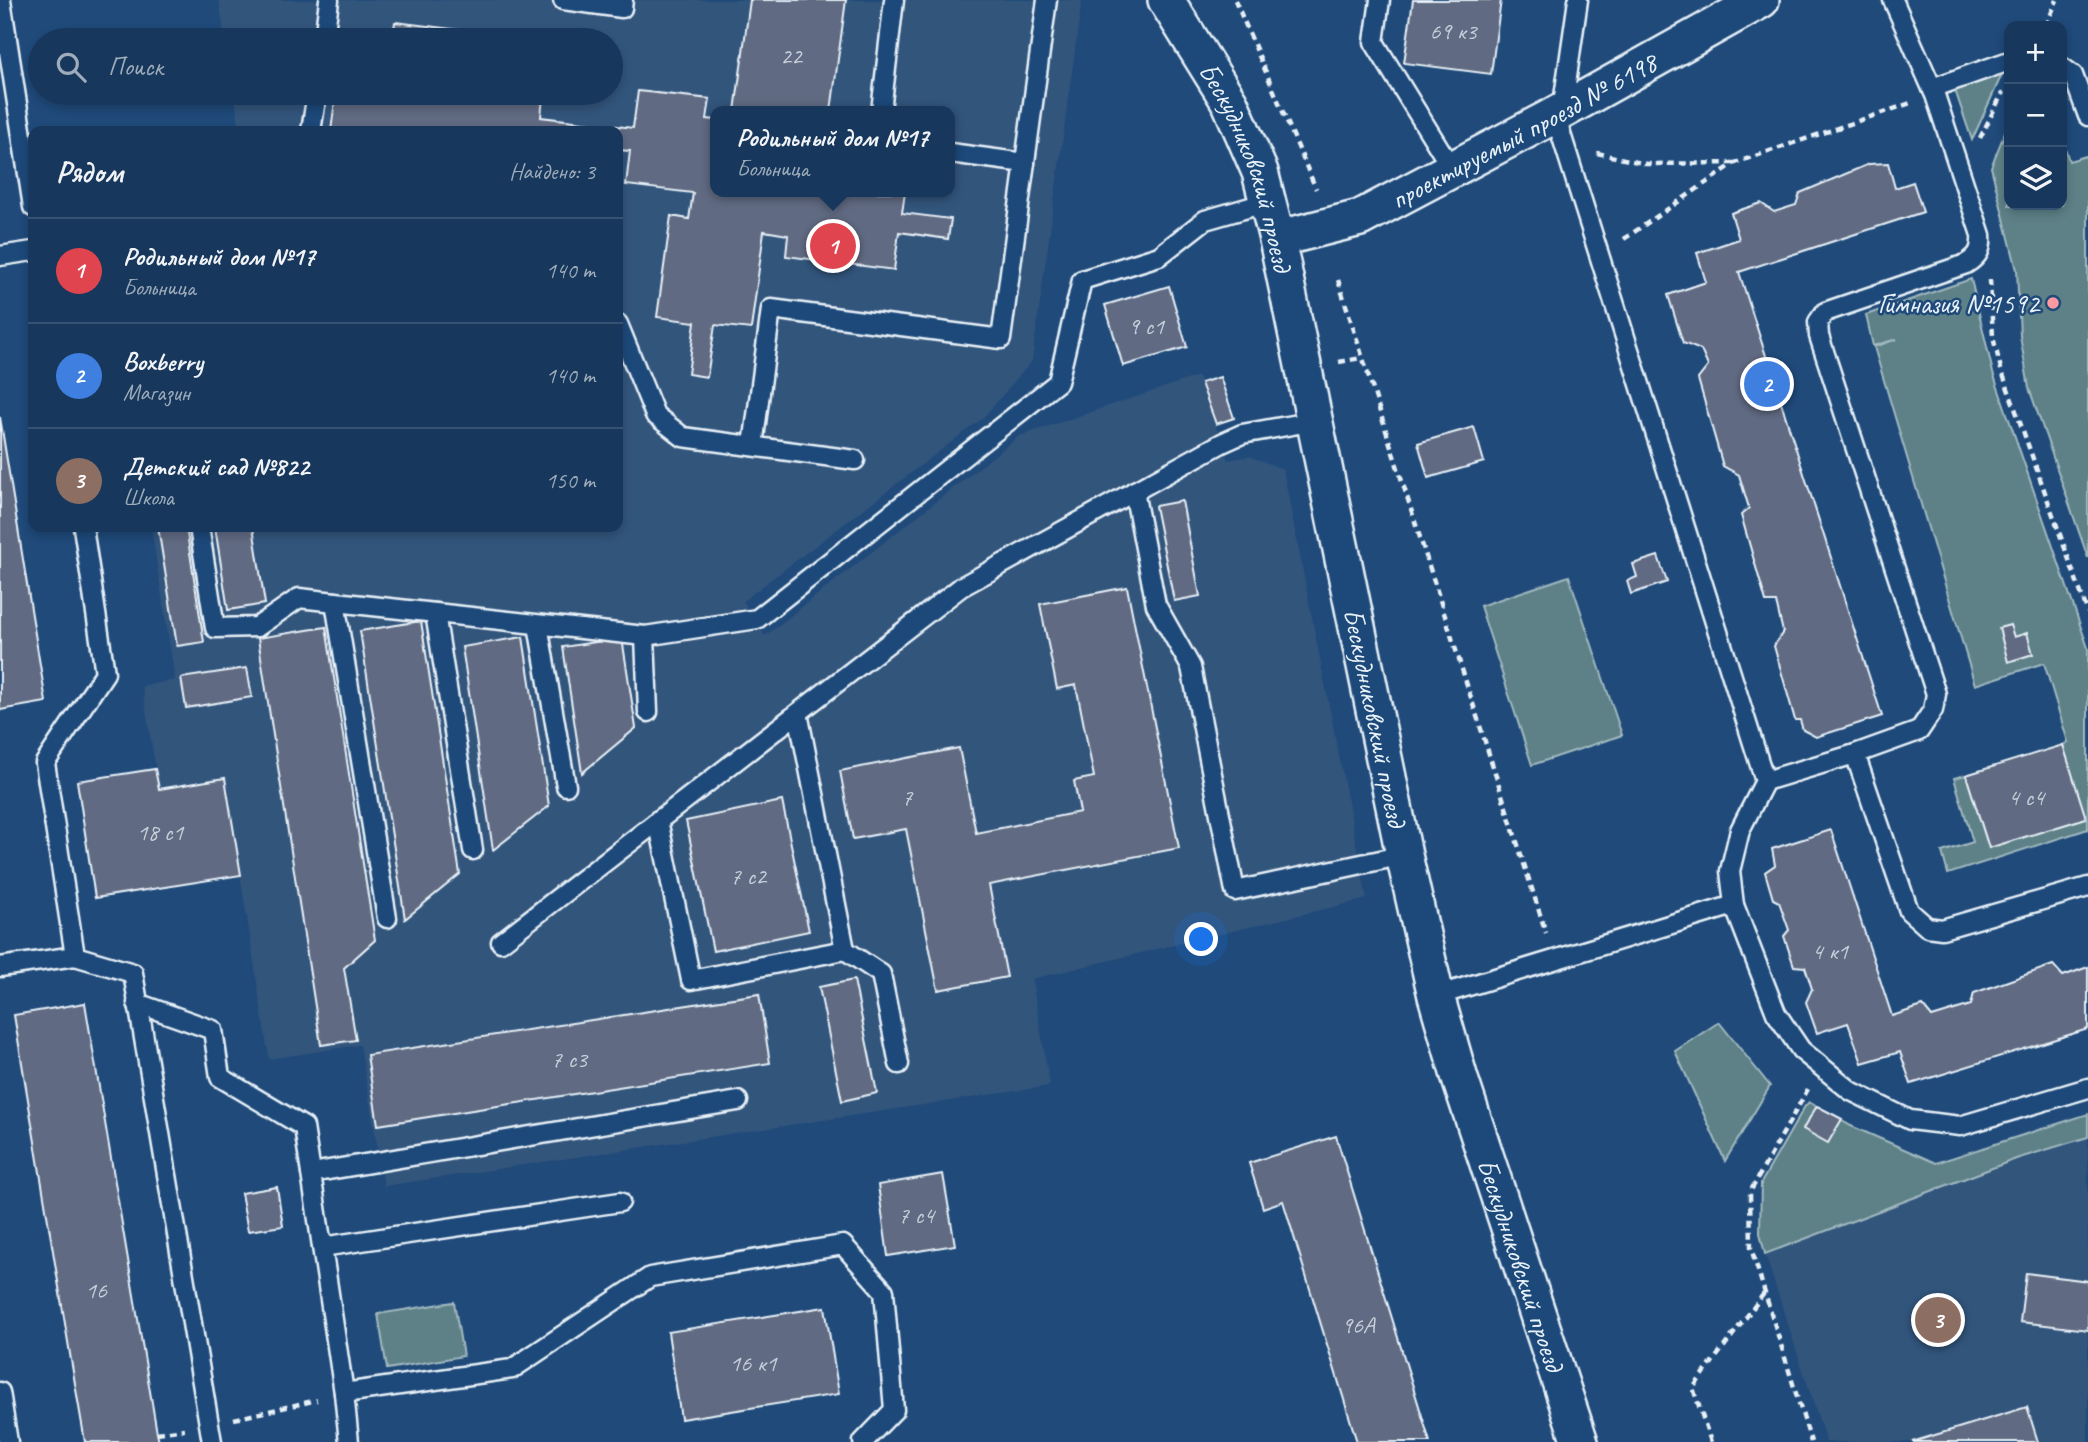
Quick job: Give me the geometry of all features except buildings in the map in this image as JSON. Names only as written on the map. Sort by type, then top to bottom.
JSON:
[{"type":"street","name":"Бескудниковский проезд","points":[[1166,0],[1230,103],[1260,172],[1277,239],[1404,855],[1436,996],[1460,1079],[1580,1442]]},
{"type":"street","name":"проектируемый проезд № 6198","points":[[1277,239],[1360,218],[1452,169],[1561,124],[1761,0]]},
{"type":"lane","points":[[1,0],[28,175]]},
{"type":"lane","points":[[326,28],[329,0]]},
{"type":"lane","points":[[563,0],[622,8],[623,0]]},
{"type":"lane","points":[[882,106],[894,0]]},
{"type":"lane","points":[[753,446],[771,309],[1001,340],[1047,0]]},
{"type":"lane","points":[[1380,0],[1374,43],[1452,169]]},
{"type":"lane","points":[[1578,0],[1561,124],[1599,256],[1765,781],[1741,830],[1730,871],[1734,905],[1776,1013],[1801,1050],[1851,1091],[1910,1120],[1960,1126],[2088,1088]]},
{"type":"lane","points":[[1765,781],[1855,754],[1919,731],[1933,710],[1936,694],[1819,336],[1818,322],[1825,312],[1966,264],[1975,258],[1982,248],[1981,235],[1933,91],[1893,0]]},
{"type":"lane","points":[[1933,91],[2004,63]]},
{"type":"lane","points":[[2067,71],[2073,75],[2088,116]]},
{"type":"lane","points":[[313,126],[315,105]]},
{"type":"lane","points":[[955,154],[1025,163]]},
{"type":"lane","points":[[200,532],[215,628],[257,627],[299,598],[645,636],[757,619],[1058,382],[1082,279],[1159,256],[1205,220],[1268,202]]},
{"type":"lane","points":[[0,256],[28,252]]},
{"type":"lane","points":[[623,336],[655,415],[683,437],[855,460]]},
{"type":"lane","points":[[500,942],[961,587],[1242,434],[1315,421]]},
{"type":"lane","points":[[1134,491],[1156,606],[1191,667],[1235,891],[1404,855]]},
{"type":"lane","points":[[75,956],[45,763],[105,673],[84,532]]},
{"type":"lane","points":[[335,602],[387,918]]},
{"type":"lane","points":[[435,613],[473,850]]},
{"type":"lane","points":[[538,625],[566,786]]},
{"type":"lane","points":[[645,636],[645,697],[648,712]]},
{"type":"lane","points":[[798,713],[845,950]]},
{"type":"lane","points":[[1855,754],[1909,911],[1927,927],[1942,929],[2088,887]]},
{"type":"lane","points":[[658,820],[691,980],[845,950],[881,974],[899,1065]]},
{"type":"lane","points":[[1436,996],[1734,905]]},
{"type":"lane","points":[[0,968],[75,956],[133,973],[211,1433]]},
{"type":"lane","points":[[137,1003],[213,1030],[220,1077],[304,1127],[349,1442]]},
{"type":"lane","points":[[311,1174],[738,1101]]},
{"type":"lane","points":[[322,1247],[620,1202]]},
{"type":"lane","points":[[344,1394],[512,1369],[650,1277],[843,1245],[884,1291],[894,1410],[863,1442]]},
{"type":"lane","points":[[0,1392],[8,1442]]},
{"type":"path","points":[[1235,0],[1316,189]]},
{"type":"path","points":[[2048,21],[2057,0]]},
{"type":"path","points":[[1599,256],[1735,163],[1933,91]]},
{"type":"path","points":[[1961,175],[2003,91]]},
{"type":"path","points":[[1561,124],[1646,164],[1735,163]]},
{"type":"path","points":[[1982,248],[1991,257],[1993,337],[2001,369],[2088,613]]},
{"type":"path","points":[[1338,280],[1555,960]]},
{"type":"path","points":[[1331,364],[1362,358]]},
{"type":"path","points":[[1811,1442],[1751,1248],[1751,1192],[1821,1067]]},
{"type":"path","points":[[1711,1442],[1693,1388],[1765,1292]]},
{"type":"path","points":[[157,1433],[211,1433],[344,1394]]},
{"type":"shaded area","points":[[219,0],[1082,0],[1032,361],[983,418],[743,601],[765,636],[1019,436],[1198,376],[1228,460],[1249,456],[1283,469],[1367,899],[1032,979],[1050,1086],[384,1186],[360,1045],[269,1059],[225,778],[159,789],[142,686],[175,680],[152,532],[623,532],[623,126],[239,126],[236,105],[623,105],[623,28],[223,28]]},
{"type":"shaded area","points":[[2088,1137],[2088,1442],[1826,1442],[1765,1254],[2016,1159]]},
{"type":"green space","points":[[2004,70],[1972,140],[1954,87]]},
{"type":"green space","name":"Гимназия №1592","points":[[2004,134],[2004,210],[2067,210],[2067,154],[2069,161],[2086,156],[2088,162],[2088,558],[2029,388],[2020,336],[2017,270],[1991,167]]},
{"type":"green space","points":[[1971,279],[1993,373],[2088,648],[2088,829],[1948,874],[1942,852],[1973,842],[1954,778],[1966,775],[1989,848],[2085,818],[2063,745],[2068,742],[2044,663],[1975,685],[1874,347],[1897,339],[1873,346],[1866,315]]},
{"type":"green space","points":[[1569,576],[1622,735],[1532,765],[1480,606]]},
{"type":"green space","points":[[1719,1022],[1770,1086],[1725,1161],[1675,1051]]},
{"type":"green space","points":[[1809,1102],[1851,1126],[1936,1163],[2088,1114],[2088,1137],[2016,1159],[1765,1254],[1760,1233],[1761,1183]]},
{"type":"green space","points":[[454,1302],[463,1356],[387,1369],[378,1314]]},
{"type":"place","name":"Родильный дом №17","points":[[833,246]]},
{"type":"place","name":"Гимназия №1592","points":[[2053,303]]},
{"type":"place","name":"Boxberry","points":[[1767,384]]},
{"type":"place","name":"Детский сад №822","points":[[1938,1320]]}]
